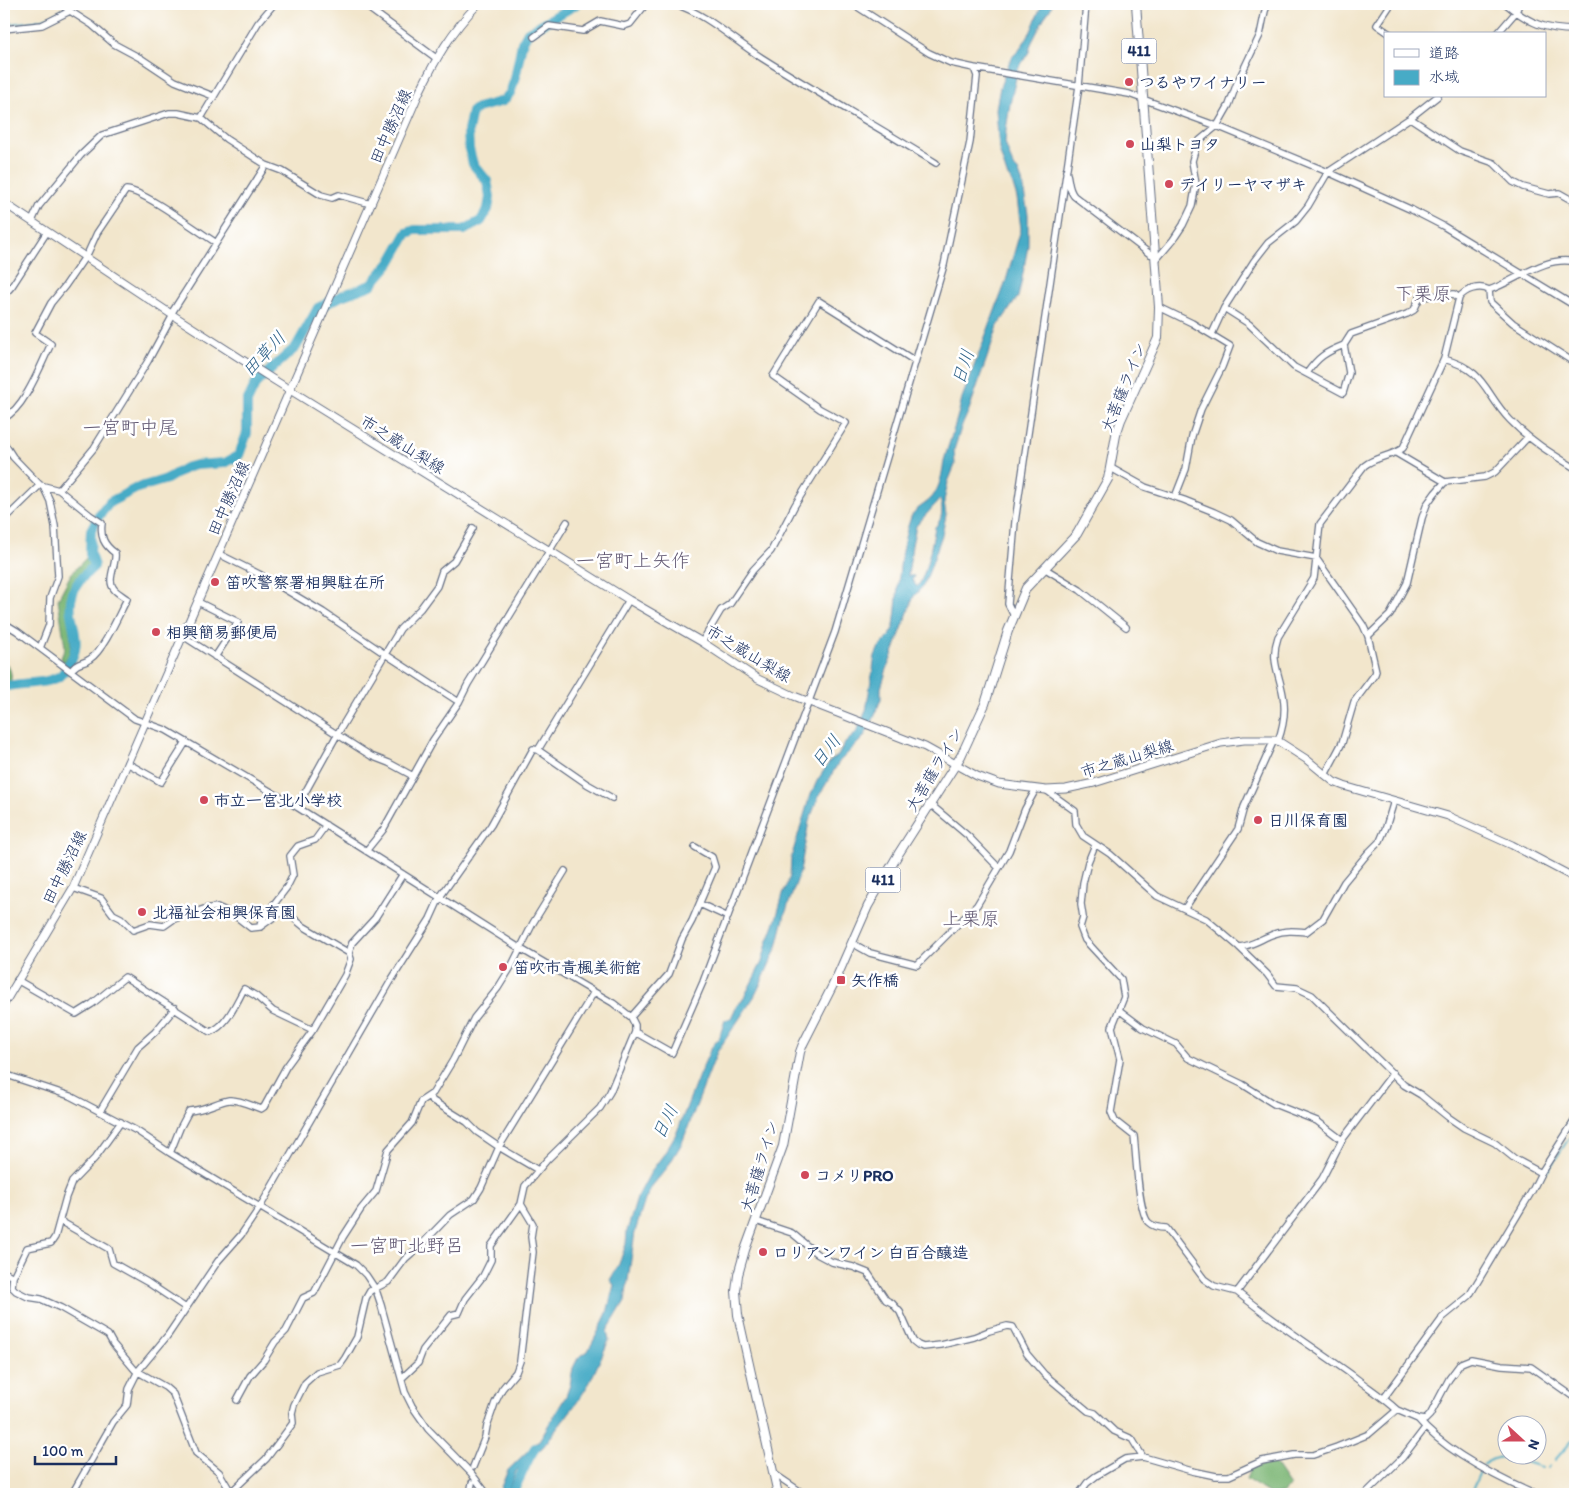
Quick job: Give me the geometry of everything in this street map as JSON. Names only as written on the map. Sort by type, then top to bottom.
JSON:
[{"type":"highway","name":"大菩薩ライン","points":[[778,1494],[736,1302],[740,1269],[783,1146],[800,1052],[868,906],[929,804],[955,765],[985,704],[1014,616],[1026,588],[1077,534],[1108,479],[1114,444],[1121,420],[1158,338],[1159,307],[1136,4]]},
{"type":"main road","name":"田中勝沼線","points":[[4,1004],[73,888],[335,284],[436,58],[456,29],[478,4]]},
{"type":"main road","name":"市之蔵山梨線","points":[[4,203],[258,370],[758,678],[794,696],[925,747],[976,776],[998,784],[1046,790],[1066,790],[1228,741],[1276,741]]},
{"type":"main road","points":[[1276,741],[1344,786],[1448,816],[1512,845],[1575,878]]},
{"type":"street","points":[[60,4],[92,25],[114,44],[175,80],[213,96]]},
{"type":"street","points":[[201,118],[258,23],[274,4]]},
{"type":"street","points":[[363,4],[436,58]]},
{"type":"street","points":[[534,37],[549,26],[583,31],[600,21],[624,26],[630,24],[646,4]]},
{"type":"street","points":[[675,4],[689,9],[712,22],[760,57],[936,163]]},
{"type":"street","points":[[853,4],[929,53],[951,63],[1143,98],[1328,172],[1443,226],[1575,306]]},
{"type":"street","points":[[1014,616],[1008,604],[1014,522],[1079,86],[1086,4]]},
{"type":"street","points":[[1066,171],[1069,178],[1069,190],[1074,196],[1155,258],[1173,240],[1192,206],[1196,184],[1192,161],[1196,147],[1200,140],[1217,126],[1229,105],[1237,83],[1260,35],[1268,4]]},
{"type":"street","points":[[1387,32],[1377,25],[1391,4]]},
{"type":"street","points":[[1506,4],[1527,20],[1557,30],[1575,30]]},
{"type":"street","points":[[1499,32],[1516,12],[1519,4]]},
{"type":"street","points":[[4,29],[42,25],[70,11]]},
{"type":"street","points":[[635,1032],[672,1053],[703,982],[838,624],[944,266],[970,142],[977,76],[974,68]]},
{"type":"street","points":[[1212,334],[1224,308],[1254,261],[1268,243],[1296,221],[1308,206],[1328,172],[1410,118],[1435,98]]},
{"type":"street","points":[[32,221],[39,206],[81,155],[102,135],[169,113],[201,118],[226,139],[266,165],[282,171],[321,195],[332,198],[339,195],[371,204]]},
{"type":"street","points":[[1410,118],[1460,151],[1494,163],[1513,182],[1523,187],[1549,194],[1559,193],[1575,202]]},
{"type":"street","points":[[59,490],[94,448],[148,361],[172,315],[215,242],[266,165]]},
{"type":"street","points":[[4,418],[9,416],[23,399],[51,344],[36,333],[51,303],[85,257],[97,233],[126,190],[131,190],[141,195],[215,242]]},
{"type":"street","points":[[4,295],[12,286],[47,232]]},
{"type":"street","points":[[1185,908],[1238,829],[1244,807],[1283,728],[1285,713],[1283,693],[1275,664],[1275,648],[1278,637],[1314,578],[1320,524],[1369,461],[1396,453],[1403,448],[1444,359],[1459,298],[1462,294],[1484,287],[1489,290],[1550,263],[1566,260],[1575,262]]},
{"type":"street","points":[[1489,290],[1490,302],[1513,323],[1575,363]]},
{"type":"street","points":[[1224,308],[1249,324],[1294,367],[1344,393],[1349,373],[1344,345],[1350,334],[1407,314],[1414,310],[1420,297],[1454,294],[1459,298]]},
{"type":"street","points":[[702,642],[721,610],[730,604],[753,570],[771,551],[795,505],[846,423],[820,409],[772,376],[819,301],[916,361]]},
{"type":"street","points":[[1159,307],[1212,334],[1230,346],[1201,409],[1192,436],[1186,470],[1175,497]]},
{"type":"street","points":[[1307,373],[1321,356],[1344,345]]},
{"type":"street","points":[[1444,359],[1460,363],[1478,377],[1498,407],[1528,437],[1575,468]]},
{"type":"street","points":[[1396,453],[1445,482],[1485,477],[1495,472],[1528,437]]},
{"type":"street","points":[[4,443],[13,457],[42,485],[50,501],[55,526],[58,576],[50,598],[49,625],[40,648]]},
{"type":"street","points":[[1111,468],[1145,487],[1214,512],[1230,520],[1257,542],[1276,551],[1316,558],[1363,625],[1368,636],[1375,674],[1354,702],[1342,743],[1326,775]]},
{"type":"street","points":[[1368,636],[1390,615],[1407,583],[1427,504],[1445,482]]},
{"type":"street","points":[[42,485],[59,490],[90,515],[102,522],[103,541],[115,554],[116,559],[111,584],[113,588],[127,599],[104,642],[91,659],[76,664],[70,671]]},
{"type":"street","points":[[4,520],[42,485]]},
{"type":"street","points":[[366,851],[383,830],[433,740],[459,702],[468,684],[567,522]]},
{"type":"street","points":[[297,807],[338,733],[400,629],[420,609],[437,586],[442,570],[454,561],[473,528]]},
{"type":"street","points":[[219,554],[259,574],[323,612],[459,702]]},
{"type":"street","points":[[1044,568],[1080,590],[1126,627]]},
{"type":"street","points":[[538,750],[629,600]]},
{"type":"street","points":[[198,602],[238,622],[215,657]]},
{"type":"street","points":[[4,623],[135,719],[166,730],[297,807],[521,949],[594,992],[631,1018],[635,1025],[635,1032],[610,1092],[600,1108],[538,1170],[525,1186],[521,1204],[491,1246],[491,1260],[483,1276],[465,1299],[459,1313],[451,1315],[423,1350],[418,1363],[410,1373],[402,1378]]},
{"type":"street","points":[[183,636],[338,733],[370,756],[389,763],[413,776]]},
{"type":"street","points":[[127,763],[161,782],[186,742]]},
{"type":"street","points":[[72,1494],[113,1422],[127,1405],[129,1389],[138,1372],[168,1335],[218,1261],[241,1235],[260,1208],[392,978],[430,919],[440,897],[491,825],[533,749],[538,750],[587,784],[612,798]]},
{"type":"street","points":[[852,943],[870,953],[917,965],[972,910],[984,894],[1009,851],[1025,809],[1036,789]]},
{"type":"street","points":[[1046,790],[1075,811],[1079,831],[1083,836],[1110,854],[1158,896],[1206,919],[1239,947],[1267,974],[1276,986],[1297,988],[1312,994],[1404,1084],[1421,1095],[1448,1118],[1495,1143],[1516,1159],[1541,1173]]},
{"type":"street","points":[[1239,947],[1259,942],[1275,933],[1291,930],[1306,932],[1323,919],[1344,882],[1380,841],[1394,801]]},
{"type":"street","points":[[929,804],[968,836],[998,867]]},
{"type":"street","points":[[260,927],[262,921],[287,887],[293,875],[290,856],[295,848],[316,840],[326,825]]},
{"type":"street","points":[[1095,845],[1088,862],[1083,883],[1081,904],[1083,917],[1080,927],[1085,940],[1121,978],[1124,997],[1112,1026],[1120,1058],[1112,1112],[1115,1121],[1134,1136],[1142,1205],[1147,1221],[1156,1228],[1166,1228],[1204,1279],[1214,1286],[1237,1292],[1272,1320],[1297,1335],[1384,1398],[1397,1410],[1418,1419],[1425,1420],[1430,1415],[1448,1379],[1462,1364],[1471,1359],[1524,1368],[1531,1367],[1575,1398]]},
{"type":"street","points":[[631,1018],[669,974],[682,939],[700,904],[715,867],[712,857],[695,847]]},
{"type":"street","points":[[237,1400],[250,1376],[264,1360],[275,1342],[286,1331],[303,1298],[314,1293],[361,1209],[376,1191],[388,1150],[412,1123],[421,1100],[433,1093],[453,1060],[474,1018],[498,988],[564,871]]},
{"type":"street","points":[[170,1153],[180,1128],[190,1111],[207,1109],[228,1100],[236,1100],[261,1109],[264,1107],[286,1067],[312,1030],[345,974],[352,944],[375,918],[402,874]]},
{"type":"street","points":[[73,888],[102,898],[113,914],[121,918],[133,930],[150,924],[164,926],[174,919],[204,909],[217,907],[233,914],[251,928],[260,927],[278,914],[286,912],[304,926],[349,953]]},
{"type":"street","points":[[700,904],[728,917]]},
{"type":"street","points":[[17,980],[76,1014],[92,1004],[125,977],[210,1032],[217,1030],[231,1012],[244,989],[256,996],[273,1011],[312,1030]]},
{"type":"street","points":[[121,1122],[96,1158],[72,1182],[55,1237],[51,1243],[27,1248],[13,1277],[12,1287],[28,1297],[41,1299],[61,1308],[108,1335],[113,1344],[138,1372],[165,1387],[173,1394],[196,1453],[219,1472],[232,1493],[266,1459],[293,1423],[292,1413],[294,1405],[305,1383],[317,1372],[340,1365],[345,1358],[357,1337],[366,1298],[370,1292],[388,1282],[405,1259],[450,1215],[474,1199],[481,1188],[499,1147],[594,992]]},
{"type":"street","points":[[100,1111],[138,1047],[175,1008]]},
{"type":"street","points":[[1119,1010],[1143,1028],[1176,1044],[1188,1058],[1242,1084],[1274,1104],[1317,1121],[1342,1140]]},
{"type":"street","points":[[1237,1292],[1322,1179],[1342,1140],[1393,1073]]},
{"type":"street","points":[[4,1074],[70,1096],[121,1122],[356,1266],[366,1275],[376,1290],[405,1392],[419,1418],[471,1473],[485,1493]]},
{"type":"street","points":[[429,1096],[433,1101],[467,1122],[477,1132],[499,1147],[538,1170]]},
{"type":"street","points":[[1384,1398],[1442,1319],[1469,1296],[1541,1173],[1575,1120]]},
{"type":"street","points":[[473,1467],[485,1437],[486,1426],[502,1388],[516,1372],[520,1361],[533,1252],[531,1237],[533,1224],[521,1204]]},
{"type":"street","points":[[60,1221],[109,1249],[113,1263],[186,1308]]},
{"type":"street","points":[[756,1221],[792,1232],[817,1254],[832,1262],[868,1273],[886,1300],[892,1303],[900,1312],[913,1341],[918,1345],[923,1347],[941,1345],[1007,1326],[1013,1327],[1027,1354],[1044,1374],[1088,1411],[1095,1413],[1114,1431],[1132,1439],[1144,1457]]},
{"type":"street","points":[[4,1272],[13,1277]]},
{"type":"street","points":[[1079,1494],[1087,1483],[1096,1476],[1125,1459],[1144,1457],[1192,1471],[1216,1476],[1229,1476],[1262,1461],[1294,1455],[1313,1455],[1337,1447],[1369,1434],[1397,1410]]},
{"type":"street","points":[[1418,1419],[1425,1428],[1456,1452],[1491,1474],[1534,1494]]},
{"type":"street","points":[[1365,1494],[1402,1458],[1425,1428]]},
{"type":"street","points":[[773,1472],[804,1494]]},
{"type":"street","points":[[470,1494],[472,1483]]},
{"type":"green space","points":[[86,558],[90,559],[90,567],[76,583],[69,598],[68,611],[71,642],[68,657],[63,663],[61,658],[65,647],[58,599],[71,574]]},
{"type":"green space","points":[[4,664],[8,665],[11,677],[9,684],[4,685]]},
{"type":"green space","points":[[1268,1462],[1275,1464],[1290,1486],[1282,1494],[1270,1494],[1246,1479],[1250,1469]]},
{"type":"water","points":[[1042,4],[1052,4],[1031,44],[1029,52],[1018,69],[1006,130],[1005,143],[1013,166],[1018,171],[1022,181],[1028,214],[1028,246],[1021,284],[1018,297],[998,326],[961,428],[954,450],[955,465],[948,482],[944,501],[946,515],[942,535],[929,572],[923,586],[914,596],[886,672],[881,688],[881,699],[873,720],[863,738],[839,762],[819,796],[809,821],[800,872],[785,914],[777,947],[762,981],[754,997],[717,1052],[682,1143],[667,1168],[652,1186],[645,1200],[635,1232],[625,1301],[607,1331],[609,1340],[590,1382],[543,1447],[516,1471],[507,1494],[500,1494],[508,1470],[540,1439],[566,1396],[573,1368],[578,1358],[588,1351],[607,1313],[614,1285],[610,1280],[619,1264],[626,1244],[627,1231],[637,1198],[652,1170],[677,1132],[699,1075],[711,1048],[719,1038],[725,1020],[731,1018],[737,1005],[742,1001],[762,962],[790,876],[791,858],[809,799],[817,781],[830,761],[838,756],[844,744],[856,733],[866,711],[875,656],[879,647],[889,637],[894,626],[901,557],[911,517],[915,511],[932,497],[939,484],[962,398],[1005,284],[1021,229],[1017,198],[999,150],[996,109],[1000,87],[1011,58],[1020,49],[1031,31]],"holes":[[[940,499],[941,517],[935,527],[926,568],[917,587],[912,580],[914,576],[908,576],[916,526]]]},
{"type":"waterway","name":"田草川","points":[[4,687],[54,679],[61,675],[73,657],[75,647],[71,611],[73,593],[79,582],[94,566],[90,554],[91,530],[98,517],[110,502],[137,488],[167,479],[185,468],[196,465],[225,463],[239,455],[247,433],[247,402],[256,383],[296,347],[318,308],[341,296],[371,285],[390,263],[407,233],[415,230],[464,230],[481,221],[488,209],[490,197],[487,181],[473,164],[469,149],[468,131],[472,112],[477,108],[503,101],[510,93],[515,79],[522,43],[528,32],[577,4]]},
{"type":"waterway","points":[[4,24],[50,17],[63,9]]},
{"type":"waterway","points":[[1547,1172],[1575,1129]]},
{"type":"waterway","points":[[1555,1460],[1572,1441],[1575,1441]]},
{"type":"waterway","name":"日川","points":[[512,1494],[535,1448]]},
{"type":"waterway","points":[[1484,1465],[1490,1460],[1504,1457],[1541,1467]]},
{"type":"waterway","points":[[1474,1494],[1473,1487],[1480,1472]]},
{"type":"place","name":"つるやワイナリー","points":[[1129,82]]},
{"type":"place","name":"山梨トヨタ","points":[[1130,144]]},
{"type":"place","name":"デイリーヤマザキ","points":[[1169,184]]},
{"type":"place","name":"笛吹警察署相興駐在所","points":[[215,582]]},
{"type":"place","name":"相興簡易郵便局","points":[[156,632]]},
{"type":"place","name":"市立一宮北小学校","points":[[204,800]]},
{"type":"place","name":"日川保育園","points":[[1258,820]]},
{"type":"place","name":"北福祉会相興保育園","points":[[142,912]]},
{"type":"place","name":"笛吹市青楓美術館","points":[[503,967]]},
{"type":"place","name":"矢作橋","points":[[841,980]]},
{"type":"place","name":"コメリPRO","points":[[805,1175]]},
{"type":"place","name":"ロリアンワイン 白百合醸造","points":[[763,1252]]},
{"type":"district","name":"下栗原","points":[[1423,293]]},
{"type":"district","name":"一宮町中尾","points":[[130,427]]},
{"type":"district","name":"一宮町上矢作","points":[[633,560]]},
{"type":"district","name":"上栗原","points":[[971,918]]},
{"type":"district","name":"一宮町北野呂","points":[[407,1245]]}]
